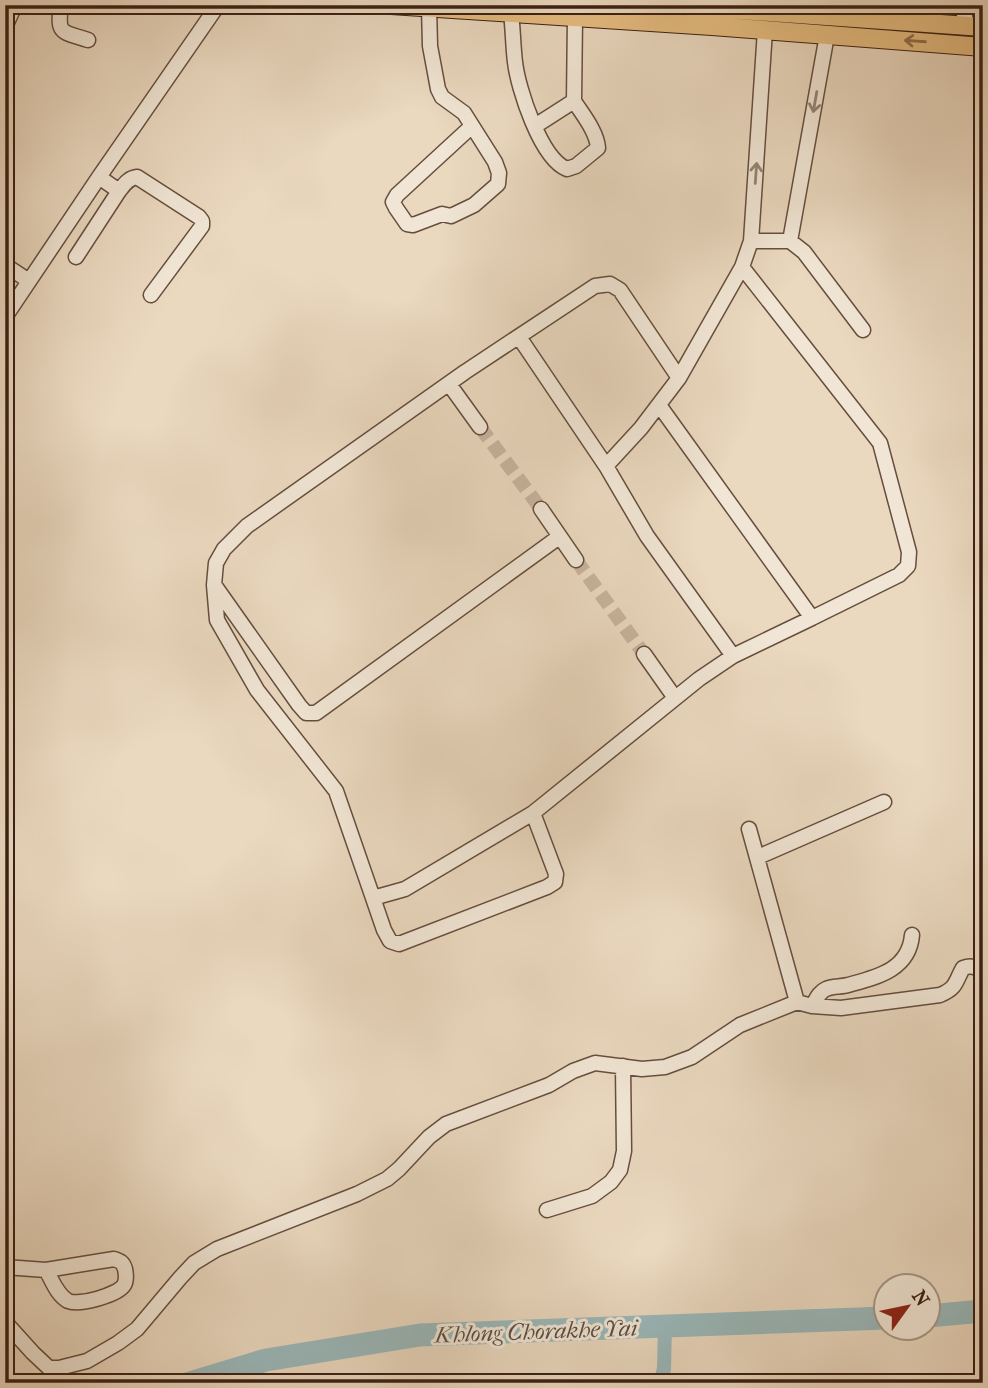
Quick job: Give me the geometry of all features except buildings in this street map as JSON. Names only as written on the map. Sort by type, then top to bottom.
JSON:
[{"type":"main road","points":[[391,5],[983,47]]},
{"type":"main road","points":[[669,5],[975,27]]},
{"type":"street","points":[[6,24],[15,5]]},
{"type":"street","points":[[61,5],[61,29],[88,40]]},
{"type":"street","points":[[5,317],[218,5]]},
{"type":"street","points":[[961,5],[975,27]]},
{"type":"street","points":[[429,8],[429,46],[438,89],[442,97],[464,113],[495,162],[499,173],[498,184],[474,205],[452,216],[442,214],[413,225],[407,224],[393,202],[397,195],[472,126]]},
{"type":"street","points":[[511,12],[520,89],[541,140],[560,167],[567,169],[576,166],[598,148],[598,143],[574,101],[575,17]]},
{"type":"street","points":[[606,466],[641,428],[680,378],[742,267],[751,241],[765,30]]},
{"type":"street","points":[[790,241],[827,35]]},
{"type":"street","points":[[535,126],[574,101]]},
{"type":"street","points":[[99,177],[118,191]]},
{"type":"street","points":[[76,257],[118,191],[131,177],[137,177],[202,221],[202,226],[151,295]]},
{"type":"street","points":[[751,241],[790,241],[804,252],[863,330]]},
{"type":"street","points":[[5,265],[29,281]]},
{"type":"street","points":[[373,898],[405,889],[533,813],[699,679],[733,656],[899,575],[908,566],[909,552],[880,443],[742,267]]},
{"type":"street","points":[[533,813],[555,874],[555,882],[400,944],[390,941],[336,791],[257,690],[217,620],[214,585],[216,563],[224,549],[247,526],[449,384],[595,286],[610,284],[620,290],[680,378]]},
{"type":"street","points":[[519,337],[606,466],[648,536],[733,656]]},
{"type":"street","points":[[449,384],[480,427]]},
{"type":"street","points":[[659,405],[812,618]]},
{"type":"street","points":[[541,509],[576,560]]},
{"type":"street","points":[[214,585],[299,705],[306,713],[316,713],[559,537]]},
{"type":"street","points":[[644,654],[675,698]]},
{"type":"street","points":[[758,858],[884,802]]},
{"type":"street","points":[[749,830],[797,1002]]},
{"type":"street","points":[[812,1006],[825,989],[849,985],[898,965],[911,946],[912,935]]},
{"type":"street","points":[[5,1322],[49,1368],[87,1361],[137,1329],[194,1263],[217,1249],[358,1194],[387,1179],[446,1124],[548,1085],[595,1063],[642,1069],[674,1064],[692,1057],[740,1025],[797,1002],[841,1008],[940,995],[956,985],[963,968],[976,967],[983,971]]},
{"type":"street","points":[[547,1209],[592,1196],[611,1182],[620,1170],[624,1151],[623,1066]]},
{"type":"street","points":[[5,1266],[46,1270],[114,1259],[124,1266],[126,1278],[124,1285],[117,1292],[80,1303],[69,1302],[62,1296],[46,1270]]},
{"type":"waterway","name":"Khlong Chorakhe Yai","points":[[942,1315],[983,1311]]},
{"type":"waterway","name":"Khlong Chorakhe Yai","points":[[190,1383],[266,1360],[420,1335],[872,1319]]},
{"type":"waterway","points":[[660,1383],[664,1369],[665,1325]]},
{"type":"tunnel","points":[[480,427],[541,509]]},
{"type":"tunnel","points":[[576,560],[644,654]]}]
